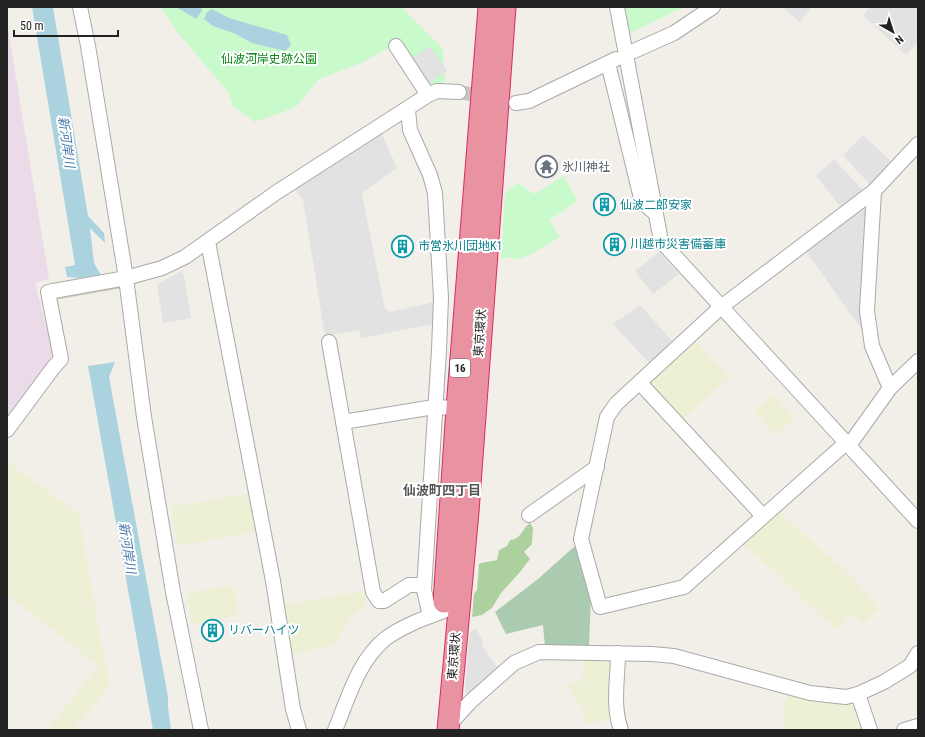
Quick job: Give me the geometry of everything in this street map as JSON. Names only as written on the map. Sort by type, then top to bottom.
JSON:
[{"type":"highway","name":"東京環状","points":[[444,729],[437,614],[457,408],[503,8]]},
{"type":"highway","name":"東京環状","points":[[444,729],[468,512],[503,8]]},
{"type":"street","points":[[80,7],[88,46],[126,278],[144,417],[173,592],[201,730]]},
{"type":"street","points":[[617,7],[661,241],[918,521]]},
{"type":"street","points":[[634,51],[674,33],[713,7]]},
{"type":"street","points":[[396,46],[428,95]]},
{"type":"street","points":[[516,103],[529,101],[612,61],[642,202],[656,214]]},
{"type":"street","points":[[7,430],[61,359],[48,292],[126,278],[162,268],[185,257],[278,192],[408,110],[428,95],[438,91],[459,92]]},
{"type":"street","points":[[335,730],[358,675],[374,652],[394,633],[437,614],[424,585],[429,523],[441,298],[436,193],[430,175],[410,130],[408,110]]},
{"type":"street","points":[[918,144],[874,191],[720,307],[616,404],[607,417],[581,539],[600,607],[684,588],[763,516],[848,443],[890,388],[918,361]]},
{"type":"street","points":[[874,191],[867,311],[872,346],[890,388]]},
{"type":"street","points":[[208,242],[273,581],[298,730]]},
{"type":"street","points":[[329,342],[373,592],[379,601],[384,601],[409,584],[424,585]]},
{"type":"street","points":[[640,383],[763,516]]},
{"type":"street","points":[[343,422],[434,408],[457,408]]},
{"type":"street","points":[[529,515],[596,467]]},
{"type":"street","points":[[444,729],[470,702],[514,662],[539,652],[618,653],[674,656],[810,693],[846,696],[858,694],[884,682],[910,666],[918,653]]},
{"type":"street","points":[[618,653],[615,692],[617,720],[621,730]]},
{"type":"street","points":[[858,694],[870,730]]},
{"type":"street","points":[[904,730],[918,726]]},
{"type":"shaded area","points":[[783,7],[812,7],[799,22]]},
{"type":"shaded area","points":[[870,7],[918,8],[918,42],[906,55],[863,15]]},
{"type":"shaded area","points":[[7,23],[49,279],[35,283],[54,357],[7,418]]},
{"type":"shaded area","points":[[430,46],[447,71],[426,85],[410,60]]},
{"type":"shaded area","points":[[382,134],[397,168],[362,193],[385,309],[390,312],[434,302],[434,324],[361,338],[359,330],[325,336],[303,200],[295,189]]},
{"type":"shaded area","points":[[863,135],[894,164],[872,187],[843,155]]},
{"type":"shaded area","points":[[834,159],[865,193],[843,210],[816,176]]},
{"type":"shaded area","points":[[868,204],[863,327],[860,327],[805,250]]},
{"type":"shaded area","points":[[659,252],[679,274],[653,294],[635,271]]},
{"type":"shaded area","points":[[183,270],[191,318],[163,323],[157,285]]},
{"type":"shaded area","points":[[120,271],[122,288],[54,300],[48,292],[51,283]]},
{"type":"shaded area","points":[[640,305],[674,343],[651,365],[613,324]]},
{"type":"shaded area","points":[[693,339],[729,377],[680,422],[647,380]]},
{"type":"shaded area","points":[[773,395],[795,418],[777,436],[755,412]]},
{"type":"shaded area","points":[[7,461],[79,514],[109,687],[73,730],[47,730],[98,666],[7,594]]},
{"type":"shaded area","points":[[249,493],[256,532],[178,546],[171,507]]},
{"type":"shaded area","points":[[778,510],[852,577],[879,608],[863,624],[851,613],[836,629],[741,542]]},
{"type":"shaded area","points":[[233,585],[239,616],[192,624],[187,593]]},
{"type":"shaded area","points":[[363,591],[366,604],[350,618],[334,645],[292,655],[284,605]]},
{"type":"shaded area","points":[[476,629],[483,640],[482,646],[498,668],[467,694],[465,692],[469,633]]},
{"type":"shaded area","points":[[583,660],[611,660],[613,719],[586,724],[583,711],[565,682],[582,682]]},
{"type":"shaded area","points":[[789,695],[852,704],[855,708],[862,730],[784,730],[785,701]]},
{"type":"green space","name":"仙波河岸史跡公園","points":[[161,7],[401,7],[443,49],[445,83],[432,87],[419,95],[407,73],[388,48],[361,63],[319,79],[296,107],[255,122],[233,107],[228,92],[178,33]]},
{"type":"green space","points":[[624,7],[684,7],[628,34]]},
{"type":"green space","points":[[564,176],[578,201],[549,220],[560,237],[528,256],[515,260],[509,257],[501,259],[505,193],[518,183],[534,194]]},
{"type":"green space","points":[[530,523],[533,528],[532,544],[524,552],[530,559],[501,593],[492,608],[482,615],[472,617],[474,594],[477,590],[479,564],[497,560],[499,550],[507,546],[510,540],[517,538]]},
{"type":"green space","points":[[576,545],[591,595],[589,646],[545,647],[543,625],[506,634],[495,612],[538,579]]},
{"type":"water","name":"新河岸川","points":[[32,7],[53,7],[88,216],[104,233],[105,243],[90,228],[94,263],[101,275],[79,278],[67,277],[65,267],[75,265]]},
{"type":"water","points":[[176,7],[201,7],[202,11],[196,19]]},
{"type":"water","points":[[212,9],[229,18],[287,35],[291,45],[285,51],[252,43],[236,34],[213,26],[204,19],[207,12]]},
{"type":"water","name":"新河岸川","points":[[115,362],[109,377],[168,697],[171,730],[153,730],[88,366]]},
{"type":"tunnel","points":[[459,92],[490,98]]},
{"type":"place","name":"氷川神社","points":[[546,167]]},
{"type":"place","name":"仙波二郎安家","points":[[604,205]]},
{"type":"place","name":"川越市災害備蓄庫","points":[[614,244]]},
{"type":"place","name":"市営氷川団地K1","points":[[402,246]]},
{"type":"place","name":"リバーハイツ","points":[[213,630]]},
{"type":"district","name":"仙波町四丁目","points":[[442,490]]}]
